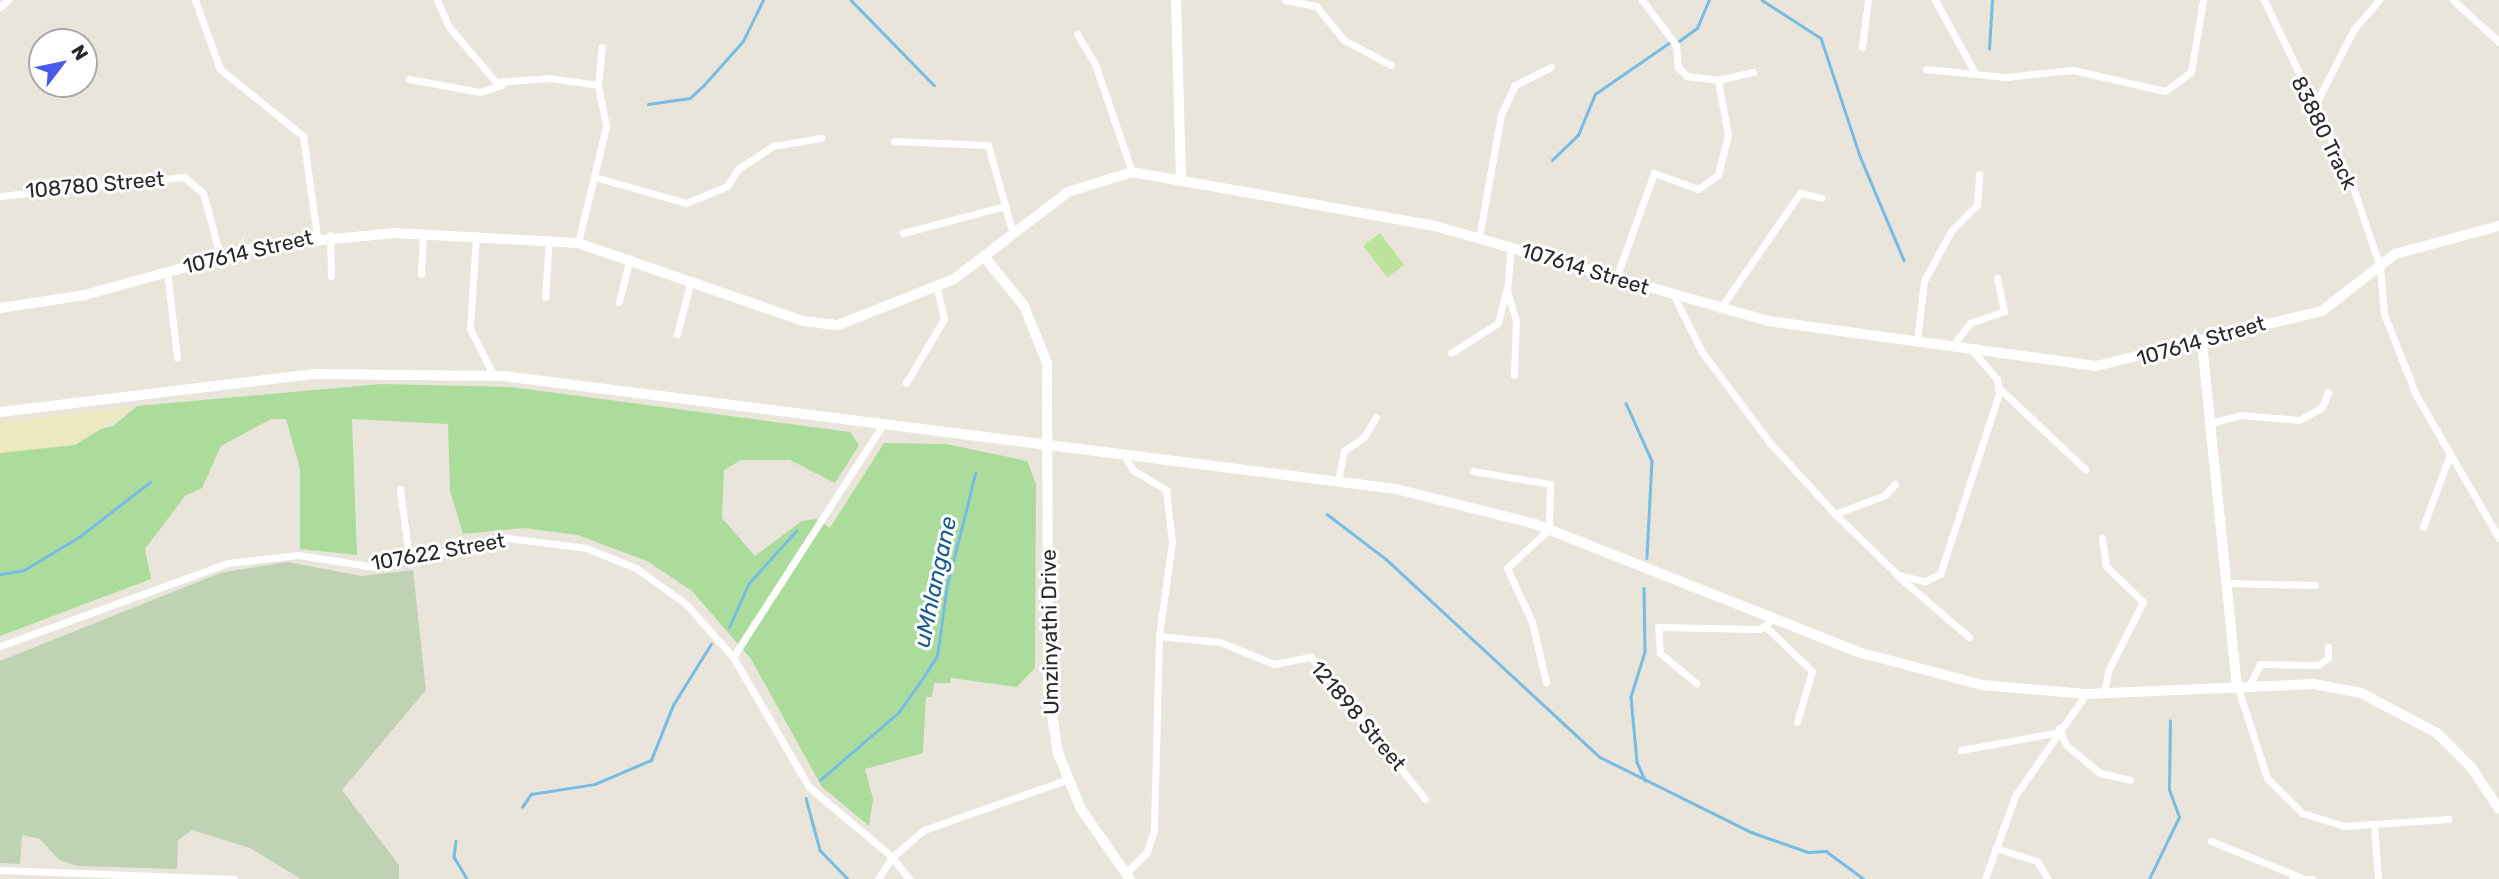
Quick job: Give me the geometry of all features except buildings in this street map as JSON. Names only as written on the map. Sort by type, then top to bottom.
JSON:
[{"type":"street","points":[[0,7],[8,0]]},
{"type":"street","points":[[195,0],[220,69],[303,136],[317,236]]},
{"type":"street","points":[[436,0],[449,27],[505,85]]},
{"type":"street","points":[[1176,0],[1181,176]]},
{"type":"street","points":[[1285,0],[1316,6],[1344,40],[1391,65]]},
{"type":"street","points":[[1642,0],[1677,47],[1680,71],[1718,80],[1754,72]]},
{"type":"street","points":[[1861,47],[1868,0]]},
{"type":"street","points":[[1935,0],[1975,73]]},
{"type":"street","points":[[1926,69],[1975,73],[2074,71],[2151,90],[2171,89],[2191,72],[2203,0]]},
{"type":"street","name":"83880 Track","points":[[2264,0],[2313,109],[2346,167],[2380,267],[2384,314],[2416,395],[2499,538]]},
{"type":"street","points":[[2313,109],[2354,29],[2379,0]]},
{"type":"street","points":[[2453,0],[2499,42]]},
{"type":"street","points":[[1077,34],[1095,64],[1132,172]]},
{"type":"street","points":[[578,243],[606,126],[598,85],[602,47]]},
{"type":"street","points":[[1479,238],[1501,115],[1515,85],[1551,67]]},
{"type":"street","points":[[409,79],[480,92],[549,78],[598,85]]},
{"type":"street","points":[[1616,278],[1654,173],[1698,189],[1718,175],[1728,135],[1718,80]]},
{"type":"street","points":[[595,177],[686,203],[727,186],[738,169],[773,146],[821,138]]},
{"type":"street","points":[[894,141],[988,145],[1013,234]]},
{"type":"street","name":"107614 Street","points":[[0,309],[74,298],[220,255],[317,236],[475,235],[549,238],[578,243],[630,258],[827,326],[870,317],[937,288],[986,259],[1013,234],[1068,192],[1132,172],[1181,176],[1479,238],[1720,310],[2096,366],[2202,343],[2331,308],[2380,267],[2413,247],[2499,226]]},
{"type":"street","points":[[1917,340],[1924,281],[1951,231],[1977,205],[1979,174]]},
{"type":"street","name":"108780 Street","points":[[0,197],[184,177],[203,193],[220,255]]},
{"type":"street","points":[[1720,310],[1800,193],[1821,198]]},
{"type":"street","points":[[903,233],[1005,206]]},
{"type":"street","name":"107614 Street","points":[[330,234],[331,276]]},
{"type":"street","points":[[421,274],[423,234]]},
{"type":"street","points":[[475,235],[470,329],[494,376]]},
{"type":"street","points":[[545,297],[549,238]]},
{"type":"street","points":[[1451,353],[1498,323],[1507,291],[1511,246]]},
{"type":"street","points":[[619,302],[630,258]]},
{"type":"street","name":"Umzinyathi Drive","points":[[986,259],[1024,306],[1041,341],[1049,447],[1048,690],[1066,780],[1128,876]]},
{"type":"street","name":"107614 Street","points":[[167,271],[177,357]]},
{"type":"street","points":[[1953,345],[1970,323],[2004,312],[1997,278]]},
{"type":"street","points":[[677,334],[692,279]]},
{"type":"street","points":[[906,383],[944,319],[937,288]]},
{"type":"street","points":[[1507,291],[1516,320],[1514,375]]},
{"type":"street","points":[[1675,298],[1703,352],[1770,443],[1923,603],[1969,638]]},
{"type":"street","points":[[2202,343],[2236,685],[2261,766],[2286,802],[2327,824],[2374,825],[2449,819]]},
{"type":"street","points":[[1971,349],[2000,389],[2085,468]]},
{"type":"street","points":[[0,412],[313,374],[494,376],[1338,481],[1473,506],[1549,529],[1774,618],[1919,671],[1982,685],[2086,694],[2250,684],[2336,687],[2399,708],[2456,750],[2499,809]]},
{"type":"street","points":[[1898,575],[1925,581],[1943,568],[2000,389]]},
{"type":"street","points":[[2211,423],[2240,415],[2299,420],[2322,407],[2328,392]]},
{"type":"street","points":[[1338,481],[1344,451],[1364,437],[1376,417]]},
{"type":"street","points":[[733,657],[883,426]]},
{"type":"street","points":[[1124,454],[1133,470],[1168,493],[1171,559],[1159,636],[1154,830],[1147,852],[1128,876]]},
{"type":"street","points":[[2423,527],[2450,454]]},
{"type":"street","points":[[1473,471],[1548,482],[1549,529],[1507,568],[1532,622],[1546,682]]},
{"type":"street","points":[[1835,514],[1895,484]]},
{"type":"street","points":[[400,489],[409,559]]},
{"type":"street","name":"107622 Street","points":[[0,646],[228,563],[298,555],[375,567],[508,538],[586,548],[672,592],[733,657],[808,787],[892,857],[909,879]]},
{"type":"street","points":[[2102,538],[2106,566],[2143,602],[2108,671],[2104,693]]},
{"type":"street","points":[[2226,583],[2315,585]]},
{"type":"street","points":[[1766,627],[1774,618]]},
{"type":"street","points":[[1696,683],[1660,653],[1658,627],[1766,627],[1812,671],[1797,722]]},
{"type":"street","name":"121898 Street","points":[[1159,636],[1220,642],[1273,664],[1313,658],[1425,799]]},
{"type":"street","points":[[2250,684],[2260,664],[2318,665],[2328,658],[2328,647]]},
{"type":"street","points":[[1985,879],[2015,796],[2057,731],[2086,694]]},
{"type":"street","points":[[1961,750],[2009,747],[2057,731]]},
{"type":"street","points":[[2057,731],[2070,749],[2099,773],[2130,780]]},
{"type":"street","points":[[878,879],[892,857],[932,826],[1066,780]]},
{"type":"street","points":[[2374,825],[2378,879]]},
{"type":"street","points":[[2211,842],[2296,878],[2312,879]]},
{"type":"street","points":[[1995,848],[2037,861],[2048,879]]},
{"type":"street","points":[[0,870],[234,879]]},
{"type":"green space","points":[[1380,233],[1404,265],[1387,278],[1363,246]]},
{"type":"green space","points":[[381,384],[511,387],[850,432],[859,445],[835,483],[790,460],[741,460],[724,470],[722,518],[755,556],[802,521],[816,519],[830,528],[884,443],[946,444],[1027,461],[1036,484],[1035,668],[1017,687],[951,678],[950,683],[934,683],[932,697],[926,697],[923,753],[865,769],[873,799],[869,826],[822,787],[751,659],[692,591],[647,561],[578,535],[523,528],[463,534],[450,491],[448,424],[352,419],[357,555],[300,549],[300,469],[286,419],[271,419],[221,446],[202,488],[185,496],[145,549],[151,579],[0,636],[0,453],[113,426],[137,406]]},
{"type":"green space","points":[[287,562],[362,576],[413,570],[426,690],[342,790],[399,865],[399,879],[301,879],[250,848],[192,830],[178,840],[177,869],[78,866],[59,860],[40,839],[22,835],[20,864],[0,863],[0,661],[220,573]]},
{"type":"sand","points":[[137,406],[75,445],[0,453],[0,423]]},
{"type":"waterway","points":[[648,104],[690,98],[743,41],[763,0]]},
{"type":"waterway","points":[[851,0],[934,85]]},
{"type":"waterway","points":[[1679,41],[1697,28],[1709,0]]},
{"type":"waterway","points":[[1762,0],[1821,38],[1860,156],[1904,260]]},
{"type":"waterway","points":[[1989,49],[1992,0]]},
{"type":"waterway","points":[[1552,160],[1578,135],[1595,94],[1669,43]]},
{"type":"waterway","points":[[1626,403],[1652,461],[1647,558]]},
{"type":"waterway","name":"uMhlangane","points":[[971,489],[975,474]]},
{"type":"waterway","points":[[0,574],[24,570],[79,537],[150,482]]},
{"type":"waterway","name":"uMhlangane","points":[[924,676],[937,656],[947,585],[971,491]]},
{"type":"waterway","points":[[1327,514],[1386,559],[1600,757],[1751,832],[1808,852],[1826,851],[1864,879]]},
{"type":"waterway","points":[[729,627],[749,583],[796,531]]},
{"type":"waterway","points":[[1644,588],[1645,652],[1631,697],[1637,762],[1645,780]]},
{"type":"waterway","points":[[522,807],[531,794],[595,784],[651,760],[673,705],[711,644]]},
{"type":"waterway","name":"uMhlangane","points":[[820,780],[898,713],[923,678]]},
{"type":"waterway","points":[[2149,879],[2179,817],[2169,790],[2170,721]]},
{"type":"waterway","name":"uMhlangane","points":[[806,798],[820,850],[848,879]]},
{"type":"waterway","points":[[456,841],[454,857],[467,879]]}]
